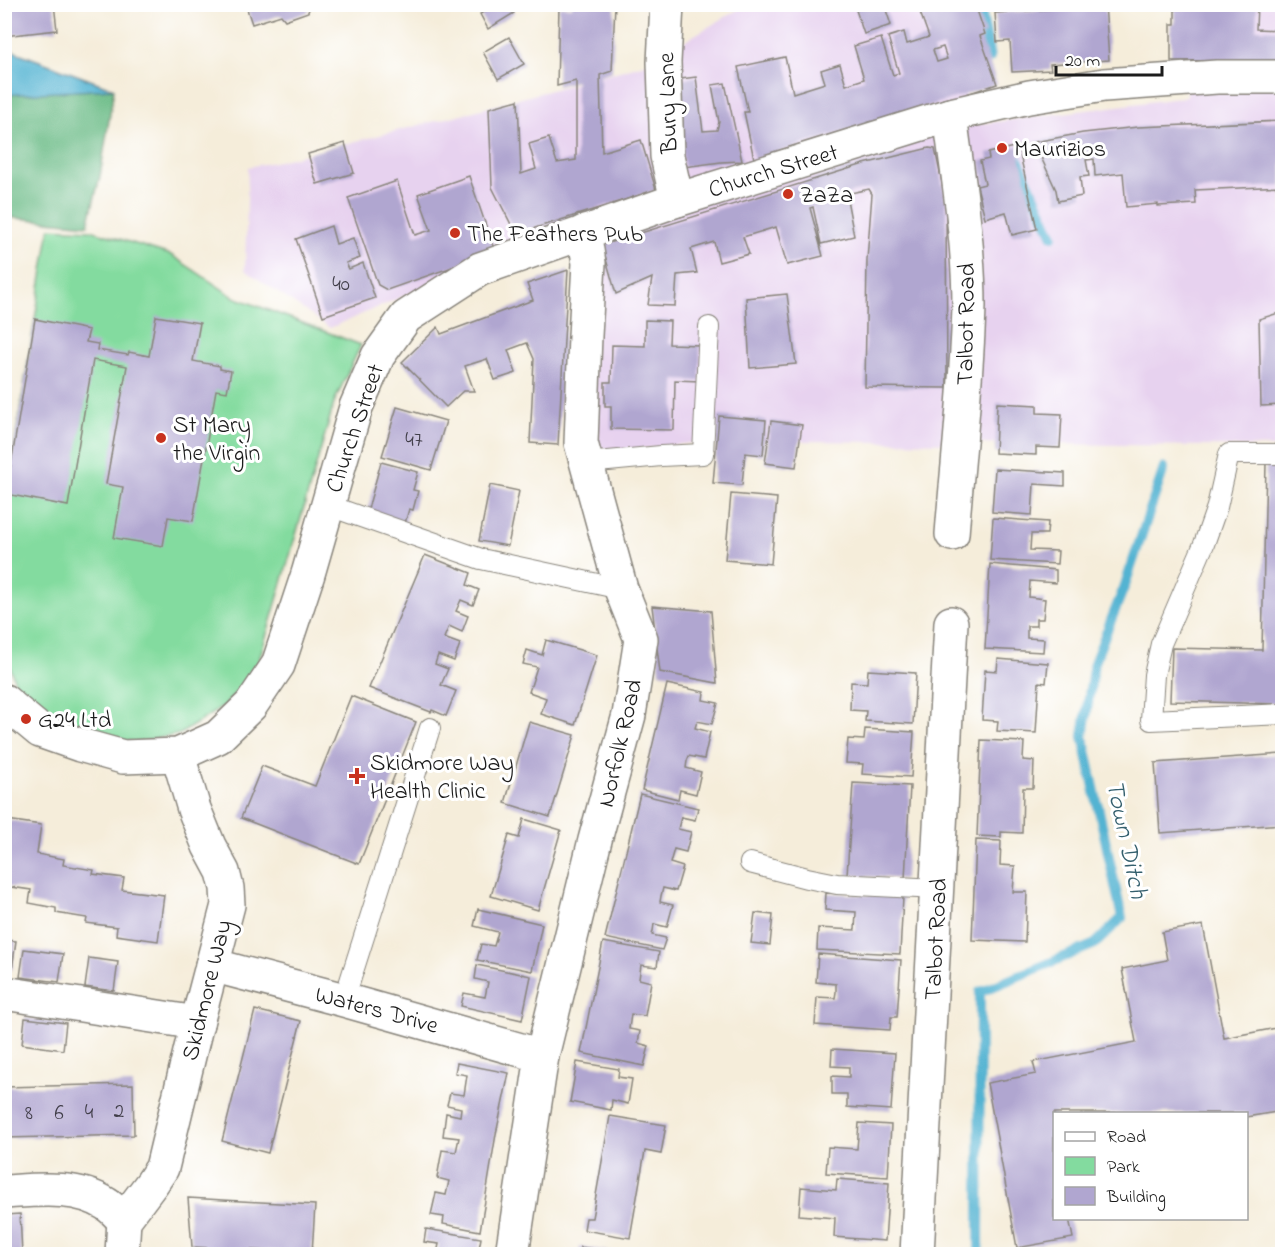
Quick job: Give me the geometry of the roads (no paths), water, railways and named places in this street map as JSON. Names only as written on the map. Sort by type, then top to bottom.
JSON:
[{"type":"street","name":"Bury Lane","points":[[667,4],[663,62],[667,156],[677,200]]},
{"type":"street","name":"Church Street","points":[[4,701],[40,731],[123,757],[178,754],[218,737],[251,705],[278,665],[308,574],[356,407],[378,356],[406,317],[480,269],[677,200],[950,115],[1029,97],[1104,85],[1217,77],[1282,77]]},
{"type":"street","name":"Talbot Road","points":[[950,115],[965,233],[969,305],[952,534]]},
{"type":"street","name":"Norfolk Road","points":[[512,1254],[542,1056],[595,840],[629,715],[641,639],[621,589],[581,443],[589,263],[584,232]]},
{"type":"street","name":"Talbot Road","points":[[917,1254],[951,623]]},
{"type":"street","name":"Skidmore Way","points":[[124,1220],[162,1168],[228,905],[223,872],[209,846],[194,809],[178,754]]},
{"type":"street","name":"Waters Drive","points":[[212,965],[542,1056]]},
{"type":"street","points":[[4,993],[197,1023]]},
{"type":"street","points":[[4,1192],[47,1190],[72,1192],[106,1204],[124,1220],[122,1254]]},
{"type":"lane","points":[[587,463],[703,454],[709,327]]},
{"type":"lane","points":[[1282,454],[1229,454],[1217,507],[1204,544],[1161,644],[1154,675],[1151,720],[1282,714]]},
{"type":"lane","points":[[327,506],[481,559],[621,589]]},
{"type":"lane","points":[[344,1000],[430,728]]},
{"type":"lane","points":[[750,863],[837,884],[938,889]]},
{"type":"water","points":[[5,48],[114,89],[5,95]]},
{"type":"waterway","name":"Town Ditch","points":[[980,4],[990,58]]},
{"type":"waterway","name":"Town Ditch","points":[[1018,160],[1053,236]]},
{"type":"waterway","name":"Town Ditch","points":[[979,1254],[980,992],[1095,944],[1122,918],[1083,736],[1094,663],[1125,585],[1164,468]]},
{"type":"place","name":"Maurizios","points":[[1002,148]]},
{"type":"place","name":"ZaZa","points":[[788,194]]},
{"type":"place","name":"The Feathers Pub","points":[[455,233]]},
{"type":"place","name":"St Mary the Virgin","points":[[161,438]]},
{"type":"place","name":"G24 Ltd","points":[[26,719]]},
{"type":"place","name":"Skidmore Way Health Clinic","points":[[357,776]]}]
